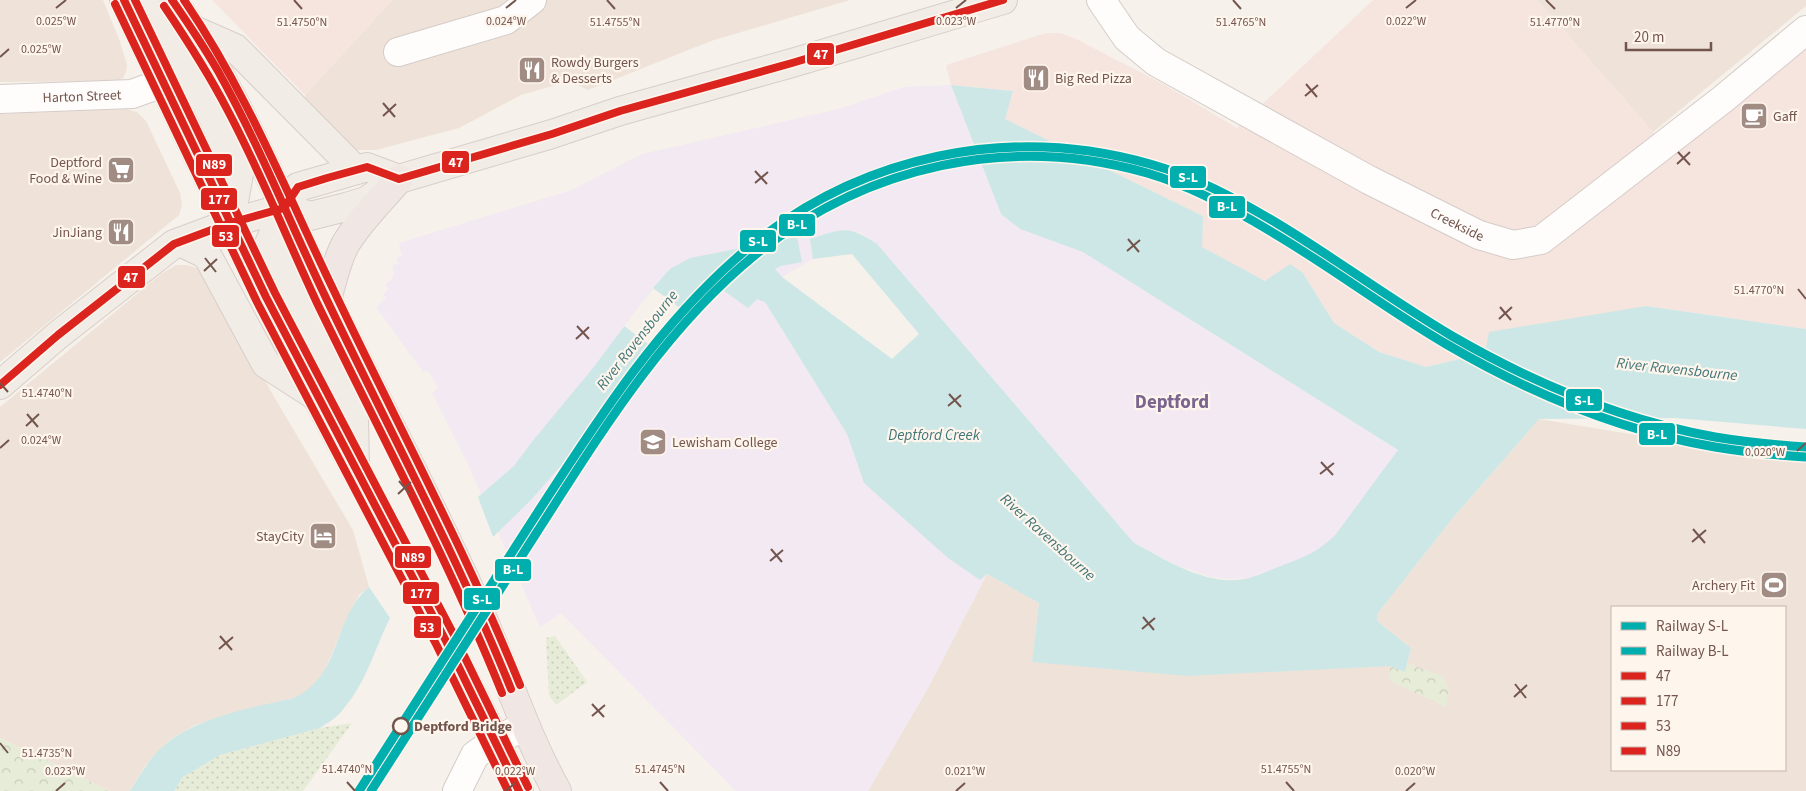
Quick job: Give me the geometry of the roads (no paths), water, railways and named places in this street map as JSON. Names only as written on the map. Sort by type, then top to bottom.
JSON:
[{"type":"highway","points":[[124,0],[230,223],[317,397],[355,466],[495,741],[518,791]]},
{"type":"highway","points":[[172,0],[194,30],[248,130],[327,300],[436,519],[482,617],[525,726],[553,783]]},
{"type":"highway","points":[[327,300],[334,271],[344,247],[364,219],[399,179]]},
{"type":"main road","points":[[151,0],[204,100],[239,174],[230,223]]},
{"type":"main road","points":[[0,385],[58,335],[163,252],[180,242],[230,223],[284,208],[310,216],[366,201],[399,179],[552,134],[620,111],[792,63],[1003,0]]},
{"type":"main road","points":[[194,30],[235,48],[356,170]]},
{"type":"main road","points":[[355,466],[354,420],[269,244],[284,208],[298,187],[367,168],[399,179]]},
{"type":"main road","points":[[180,242],[207,255],[266,364],[317,397]]},
{"type":"street","points":[[398,52],[506,20],[532,0]]},
{"type":"street","name":"Creekside","points":[[1101,0],[1127,38],[1156,62],[1368,180],[1479,235],[1513,245],[1541,240],[1724,99],[1806,30]]},
{"type":"street","name":"Harton Street","points":[[0,99],[132,94],[163,84]]},
{"type":"street","points":[[457,791],[475,755],[495,741],[525,726]]},
{"type":"street","points":[[518,791],[553,783]]},
{"type":"water","name":"Deptford Creek","points":[[951,85],[1013,91],[1005,119],[1203,216],[1202,247],[1265,281],[1290,264],[1303,273],[1334,323],[1379,352],[1426,367],[1485,353],[1489,332],[1646,306],[1806,329],[1806,429],[1675,418],[1539,419],[1452,519],[1378,613],[1377,621],[1411,648],[1405,672],[1390,666],[1187,676],[1032,662],[1039,603],[987,574],[980,580],[948,558],[864,483],[847,434],[765,302],[757,299],[748,308],[720,288],[694,294],[687,301],[688,309],[653,349],[598,423],[531,500],[493,537],[478,497],[514,466],[593,368],[653,288],[670,269],[690,258],[797,237],[802,262],[775,269],[782,277],[892,359],[919,334],[852,254],[813,259],[810,239],[844,230],[858,233],[877,244],[1134,543],[1189,571],[1219,579],[1234,580],[1253,577],[1304,557],[1317,550],[1336,534],[1398,450],[1083,252],[1020,229],[1001,214]]},
{"type":"water","points":[[369,587],[390,618],[358,688],[336,717],[320,728],[220,755],[183,777],[174,791],[130,791],[159,750],[187,730],[221,716],[291,699],[308,689],[320,677],[329,663],[348,615],[357,600]]},
{"type":"rail line","name":"S-L","points":[[359,791],[600,417],[654,345],[683,311],[747,249],[791,217],[838,190],[887,170],[938,156],[990,149],[1043,147],[1097,152],[1166,169],[1214,189],[1260,213],[1452,336],[1546,384],[1612,410],[1680,430],[1715,437],[1806,447]]},
{"type":"rail line","name":"B-L","points":[[371,791],[610,421],[636,384],[691,316],[722,284],[755,255],[798,224],[844,199],[892,179],[941,166],[992,158],[1043,157],[1095,162],[1163,178],[1211,198],[1241,214],[1292,244],[1402,316],[1477,362],[1576,408],[1644,431],[1680,440],[1715,447],[1805,457]]},
{"type":"place","name":"Rowdy Burgers & Desserts","points":[[532,70]]},
{"type":"place","name":"Big Red Pizza","points":[[1036,78]]},
{"type":"place","name":"Gaff","points":[[1754,116]]},
{"type":"place","name":"Deptford Food & Wine","points":[[121,170]]},
{"type":"place","name":"JinJiang","points":[[121,232]]},
{"type":"place","name":"Lewisham College","points":[[653,442]]},
{"type":"place","name":"StayCity","points":[[323,536]]},
{"type":"place","name":"Archery Fit","points":[[1774,585]]},
{"type":"place","name":"Deptford Bridge","points":[[401,726]]},
{"type":"district","name":"Deptford","points":[[1172,401]]},
{"type":"water label","name":"River Ravensbourne","points":[[637,340]]},
{"type":"water label","name":"River Ravensbourne","points":[[1677,369]]},
{"type":"water label","name":"River Ravensbourne","points":[[1048,537]]}]
